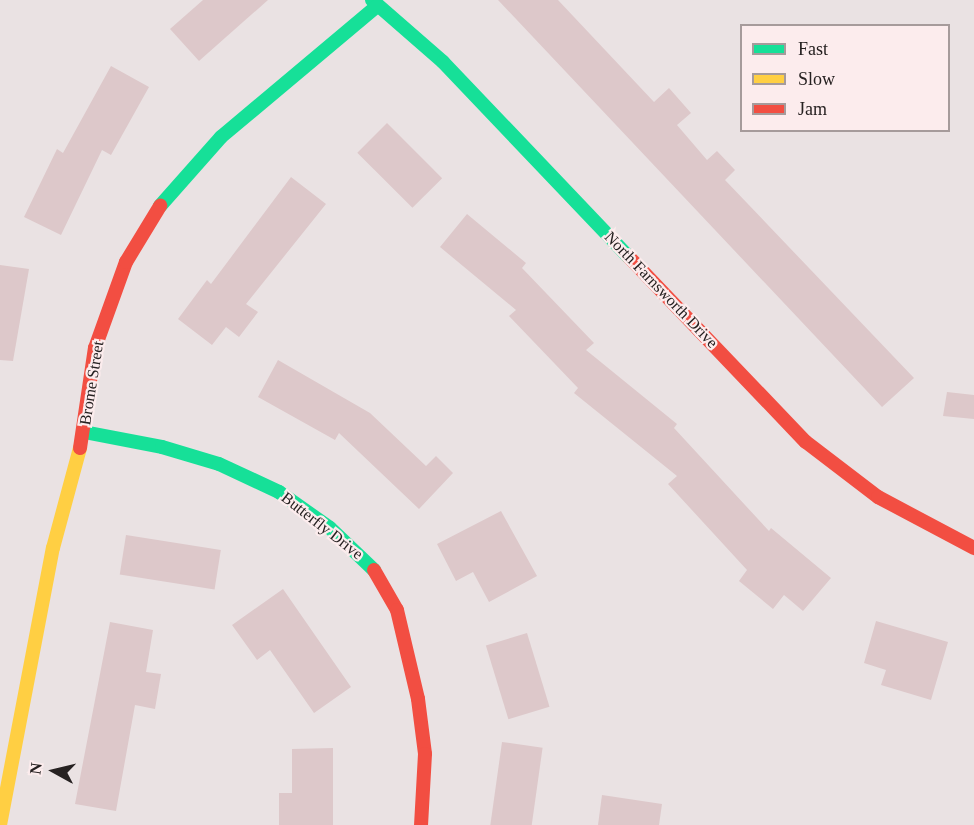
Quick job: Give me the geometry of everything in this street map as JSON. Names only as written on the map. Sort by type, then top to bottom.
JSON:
[{"type":"street","name":"Brome Street","points":[[0,825],[53,548],[84,432],[95,348],[126,262],[152,216],[221,137],[375,3]]},
{"type":"street","name":"North Farnsworth Drive","points":[[375,3],[443,62],[806,442],[878,497],[974,548]]},
{"type":"street","name":"Butterfly Drive","points":[[84,432],[162,447],[239,473],[279,492],[370,563],[397,610],[418,699],[425,754],[421,825]]},
{"type":"building","points":[[203,0],[268,0],[199,61],[170,29]]},
{"type":"building","points":[[498,0],[558,0],[654,102],[669,88],[691,113],[677,125],[707,160],[717,151],[735,170],[725,180],[914,378],[882,407]]},
{"type":"building","points":[[111,66],[149,87],[111,155],[102,150],[61,235],[24,217],[57,149],[63,153]]},
{"type":"building","points":[[387,123],[442,178],[412,208],[357,153]]},
{"type":"building","points":[[291,177],[326,204],[246,304],[258,312],[239,337],[226,327],[212,345],[178,319],[207,280],[211,284]]},
{"type":"building","points":[[467,214],[526,263],[522,268],[594,343],[586,350],[677,424],[674,428],[769,531],[771,528],[831,578],[803,611],[784,595],[773,609],[739,581],[747,570],[668,484],[677,476],[574,393],[578,388],[509,316],[516,310],[440,247]]},
{"type":"building","points":[[0,265],[29,269],[13,361],[0,360]]},
{"type":"building","points":[[278,360],[370,413],[426,466],[436,456],[453,473],[419,509],[339,433],[335,440],[258,397]]},
{"type":"building","points":[[947,392],[974,395],[974,419],[943,416]]},
{"type":"building","points":[[501,511],[537,576],[489,602],[473,572],[456,581],[437,544]]},
{"type":"building","points":[[126,535],[221,550],[215,590],[120,575]]},
{"type":"building","points":[[283,589],[351,687],[314,713],[270,650],[257,660],[232,625]]},
{"type":"building","points":[[876,621],[948,642],[931,700],[881,685],[886,670],[864,663]]},
{"type":"building","points":[[110,622],[153,630],[146,672],[161,674],[155,709],[135,705],[116,811],[75,804]]},
{"type":"building","points":[[527,633],[550,707],[508,719],[486,646]]},
{"type":"building","points":[[502,742],[543,748],[532,825],[490,825]]},
{"type":"building","points":[[333,748],[333,825],[279,825],[279,793],[292,793],[292,749]]},
{"type":"building","points":[[602,795],[662,804],[659,825],[598,825]]},
{"type":"traffic: fast","points":[[372,0],[443,62],[628,256]]},
{"type":"traffic: fast","points":[[160,206],[221,137],[377,6]]},
{"type":"traffic: fast","points":[[84,432],[162,447],[219,464],[279,492],[330,528],[374,570]]},
{"type":"traffic: slow","points":[[0,825],[53,548],[80,448]]},
{"type":"traffic: jam","points":[[80,448],[95,348],[126,262],[160,206]]},
{"type":"traffic: jam","points":[[628,256],[806,442],[878,497],[974,548]]},
{"type":"traffic: jam","points":[[374,570],[397,610],[418,699],[425,754],[421,825]]}]
